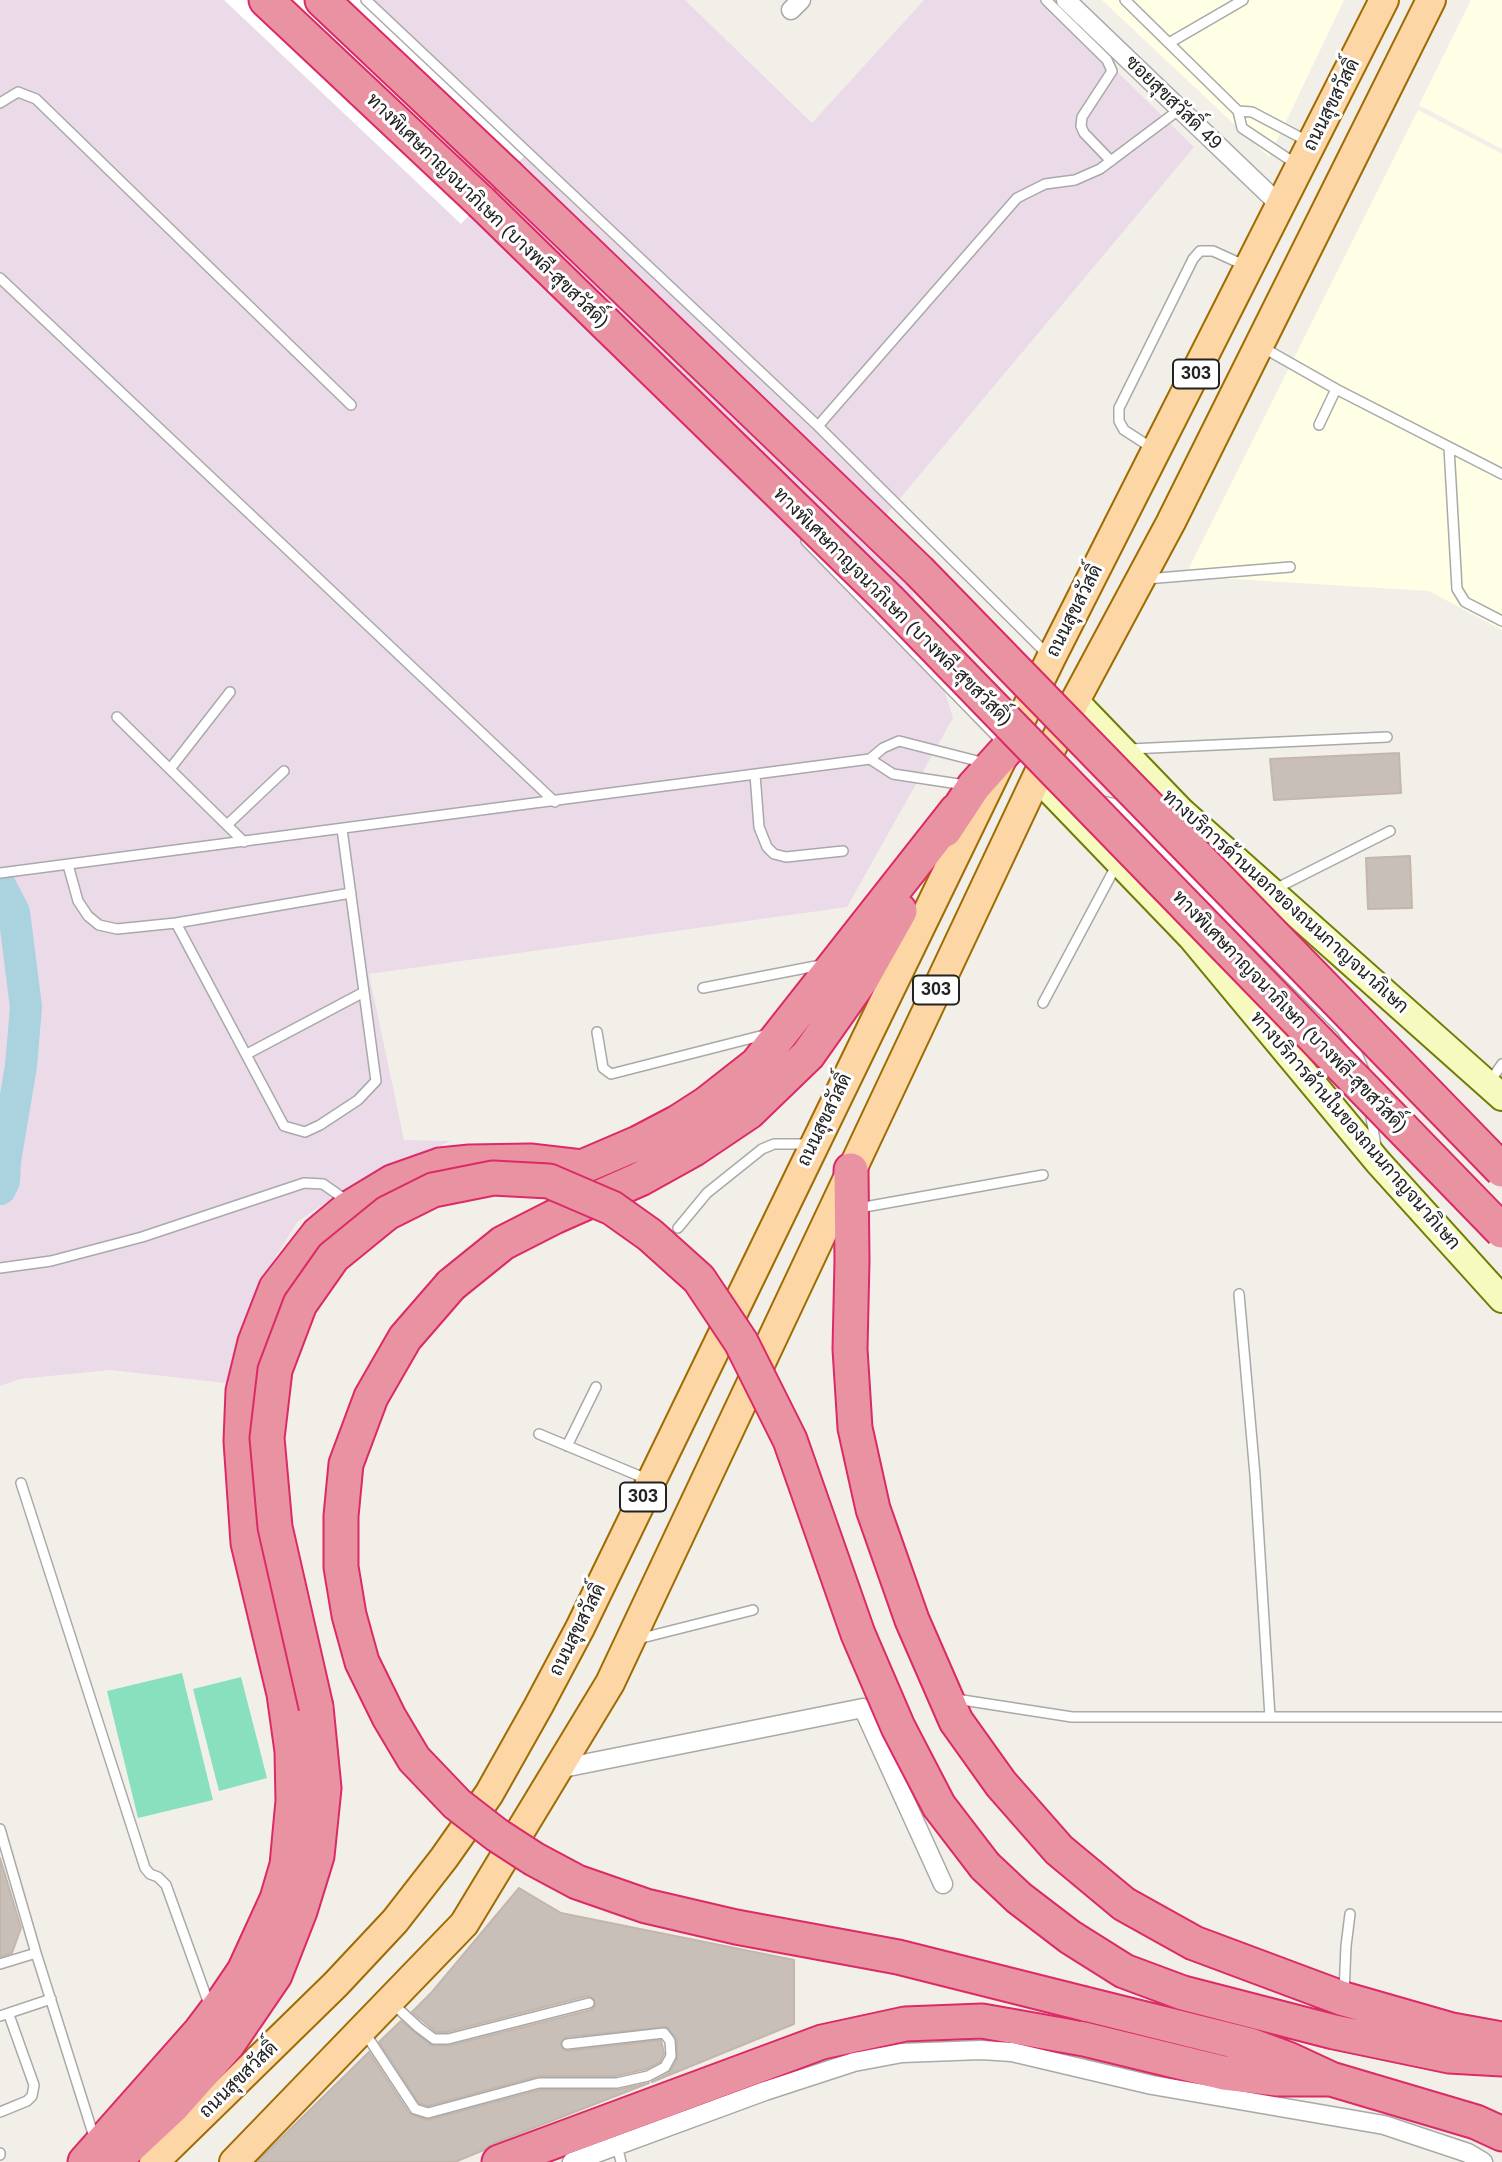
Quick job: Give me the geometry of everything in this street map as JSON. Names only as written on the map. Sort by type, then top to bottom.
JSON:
[{"type":"highway","name":"ทางพิเศษกาญจนาภิเษก (บางพลี-สุขสวัสดิ์)","points":[[322,0],[507,174],[919,571],[1502,1170]]},
{"type":"highway","name":"ทางพิเศษกาญจนาภิเษก (บางพลี-สุขสวัสดิ์)","points":[[264,5],[481,202],[878,590],[1502,1231]]},
{"type":"highway","points":[[98,2157],[244,1971],[277,1899],[287,1865],[293,1801],[292,1751],[284,1694],[248,1543],[241,1441],[243,1391],[255,1342],[276,1288],[318,1234],[354,1205],[392,1182],[440,1165],[470,1162],[530,1161],[582,1167],[600,1161],[678,1122],[706,1104],[757,1064],[983,778]]},
{"type":"highway","points":[[983,778],[855,988],[808,1055],[749,1112],[694,1149],[640,1179],[503,1242],[451,1285],[405,1338],[370,1397],[346,1464],[341,1516],[341,1567],[349,1615],[362,1662],[389,1717],[414,1759],[457,1804],[497,1835],[577,1882],[646,1906],[723,1924],[898,1957],[1250,2045],[1331,2079],[1493,2123]]},
{"type":"highway","points":[[850,1170],[850,1349],[855,1428],[873,1509],[912,1620],[956,1721],[1001,1784],[1059,1850],[1124,1904],[1194,1943],[1344,1999],[1452,2030],[1502,2039]]},
{"type":"highway","points":[[98,2157],[173,2107],[228,2044],[275,1975],[300,1911],[317,1856],[324,1788],[316,1707],[275,1527],[267,1438],[275,1370],[300,1304],[334,1257],[387,1213],[433,1189],[493,1178],[549,1181],[612,1208],[650,1235],[699,1279],[741,1342],[790,1440],[858,1634],[898,1727],[939,1806],[985,1866],[1019,1898],[1070,1937],[1124,1971],[1183,1993],[1334,2032],[1437,2053],[1502,2059]]},
{"type":"highway","points":[[499,2162],[822,2042],[905,2024],[982,2021],[1084,2039],[1224,2073],[1277,2079],[1331,2079]]},
{"type":"main road","name":"ถนนสุขสวัสดิ์","points":[[154,2162],[336,1984],[395,1921],[489,1794],[580,1628],[814,1144],[983,778],[1051,658],[1384,0]]},
{"type":"main road","name":"303","points":[[234,2162],[464,1924],[610,1683],[1037,777],[1259,346],[1431,0]]},
{"type":"main road","name":"ทางบริการด้านนอกของถนนกาญจนาภิเษก","points":[[1075,701],[1181,810],[1497,1082]]},
{"type":"main road","points":[[983,778],[1037,777]]},
{"type":"main road","name":"ทางบริการด้านในของถนนกาญจนาภิเษก","points":[[1037,777],[1191,937],[1378,1161],[1502,1299]]},
{"type":"street","name":"ซอยสุขสวัสดิ์ 49","points":[[1066,0],[1281,206]]},
{"type":"street","points":[[558,1769],[863,1708],[943,1884]]},
{"type":"street","points":[[572,2162],[619,2154],[765,2091],[854,2062],[902,2053],[981,2050],[1012,2052],[1153,2085],[1384,2125],[1468,2153],[1483,2162]]},
{"type":"lane","points":[[366,0],[818,426],[1051,658]]},
{"type":"lane","points":[[1045,0],[1107,60],[1112,71],[1082,117],[1081,126],[1084,133],[1111,161]]},
{"type":"lane","points":[[1125,0],[1238,111],[1242,128],[1307,155]]},
{"type":"lane","points":[[1169,43],[1243,0]]},
{"type":"lane","points":[[264,5],[332,76]]},
{"type":"lane","points":[[342,86],[352,95]]},
{"type":"lane","points":[[0,103],[18,92],[36,99],[351,405]]},
{"type":"lane","points":[[818,426],[1017,198],[1045,184],[1074,180],[1100,169],[1180,109]]},
{"type":"lane","points":[[1238,111],[1252,112],[1307,155]]},
{"type":"lane","points":[[483,219],[622,354]]},
{"type":"lane","points":[[1156,451],[1124,430],[1119,421],[1119,408],[1193,259],[1200,251],[1213,251],[1249,268]]},
{"type":"lane","points":[[0,278],[555,802]]},
{"type":"lane","points":[[1259,346],[1336,389],[1502,474]]},
{"type":"lane","points":[[1319,425],[1336,389]]},
{"type":"lane","points":[[1449,447],[1457,589],[1465,602],[1502,621]]},
{"type":"lane","points":[[796,531],[983,778]]},
{"type":"lane","points":[[1140,579],[1290,567]]},
{"type":"lane","points":[[170,769],[230,692]]},
{"type":"lane","points":[[117,718],[244,842]]},
{"type":"lane","points":[[1122,750],[1387,737]]},
{"type":"lane","points":[[3,873],[870,759],[883,748],[899,741],[983,778]]},
{"type":"lane","points":[[870,759],[893,774],[983,778]]},
{"type":"lane","points":[[227,825],[284,771]]},
{"type":"lane","points":[[755,774],[759,827],[767,847],[774,854],[786,857],[843,851]]},
{"type":"lane","points":[[1070,811],[1095,800],[1116,804],[1341,1029],[1355,1049],[1364,1070],[1378,1161]]},
{"type":"lane","points":[[176,923],[284,1126],[305,1132],[320,1125],[358,1100],[376,1081],[342,829]]},
{"type":"lane","points":[[1272,891],[1390,831]]},
{"type":"lane","points":[[1043,1003],[1119,861]]},
{"type":"lane","points":[[68,864],[78,901],[88,916],[99,925],[117,929],[176,923],[351,893]]},
{"type":"lane","points":[[703,988],[839,962]]},
{"type":"lane","points":[[247,1054],[364,992]]},
{"type":"lane","points":[[597,1032],[603,1068],[611,1074],[784,1030]]},
{"type":"lane","points":[[678,1228],[707,1193],[762,1149],[774,1144],[814,1144]]},
{"type":"lane","points":[[851,1210],[1043,1175]]},
{"type":"lane","points":[[0,1268],[51,1261],[142,1237],[304,1183],[323,1184],[354,1205]]},
{"type":"lane","points":[[1239,1294],[1255,1475],[1270,1717]]},
{"type":"lane","points":[[567,1446],[596,1387]]},
{"type":"lane","points":[[539,1434],[650,1481]]},
{"type":"lane","points":[[22,1483],[145,1868],[166,1885],[212,2015]]},
{"type":"lane","points":[[629,1641],[753,1610]]},
{"type":"lane","points":[[946,1697],[1072,1717],[1502,1717]]},
{"type":"lane","points":[[0,1829],[98,2157]]},
{"type":"lane","points":[[1344,1999],[1350,1914]]},
{"type":"lane","points":[[0,1964],[36,1953]]},
{"type":"lane","points":[[0,2112],[27,2101],[32,2096],[34,2085],[4,2015],[51,1999]]},
{"type":"lane","points":[[390,2002],[434,2039],[448,2039],[589,2003]]},
{"type":"lane","points":[[363,2030],[415,2109],[428,2113],[539,2083],[617,2083],[648,2076],[665,2067],[671,2056],[670,2041],[664,2033],[567,2044]]},
{"type":"shaded area","points":[[0,0],[685,0],[812,123],[924,0],[1044,0],[1194,147],[887,514],[953,718],[847,907],[369,974],[404,1140],[451,1141],[361,1179],[297,1222],[261,1281],[234,1384],[110,1370],[20,1379],[0,1386]]},
{"type":"shaded area","points":[[1102,0],[1344,0],[1269,157]]},
{"type":"shaded area","points":[[1471,0],[1502,0],[1502,149],[1419,105]]},
{"type":"shaded area","points":[[1418,110],[1502,154],[1502,630],[1429,591],[1185,576]]},
{"type":"green space","points":[[182,1673],[213,1800],[138,1818],[107,1691]]},
{"type":"green space","points":[[241,1677],[267,1778],[219,1791],[193,1689]]},
{"type":"pier","points":[[224,0],[362,0],[526,154],[461,224]]},
{"type":"building","points":[[1399,753],[1401,793],[1274,800],[1270,759]]},
{"type":"building","points":[[1410,856],[1412,908],[1368,909],[1366,858]]},
{"type":"building","points":[[0,1858],[21,1928],[12,1953],[0,1957]]},
{"type":"building","points":[[519,1888],[561,1913],[794,1960],[794,2024],[652,2082],[669,2073],[677,2059],[677,2040],[667,2027],[566,2037],[560,2044],[565,2051],[661,2040],[664,2054],[660,2062],[646,2069],[616,2076],[539,2076],[428,2106],[419,2103],[379,2042],[401,2021],[431,2045],[448,2046],[591,2010],[595,2006],[594,1999],[587,1996],[447,2032],[436,2032],[412,2012]]},
{"type":"building","points":[[369,2052],[409,2113],[427,2120],[540,2090],[617,2090],[649,2083],[492,2144],[455,2162],[257,2162]]},
{"type":"waterway","points":[[0,885],[14,912],[26,1007],[21,1066],[4,1181],[0,1189]]}]
